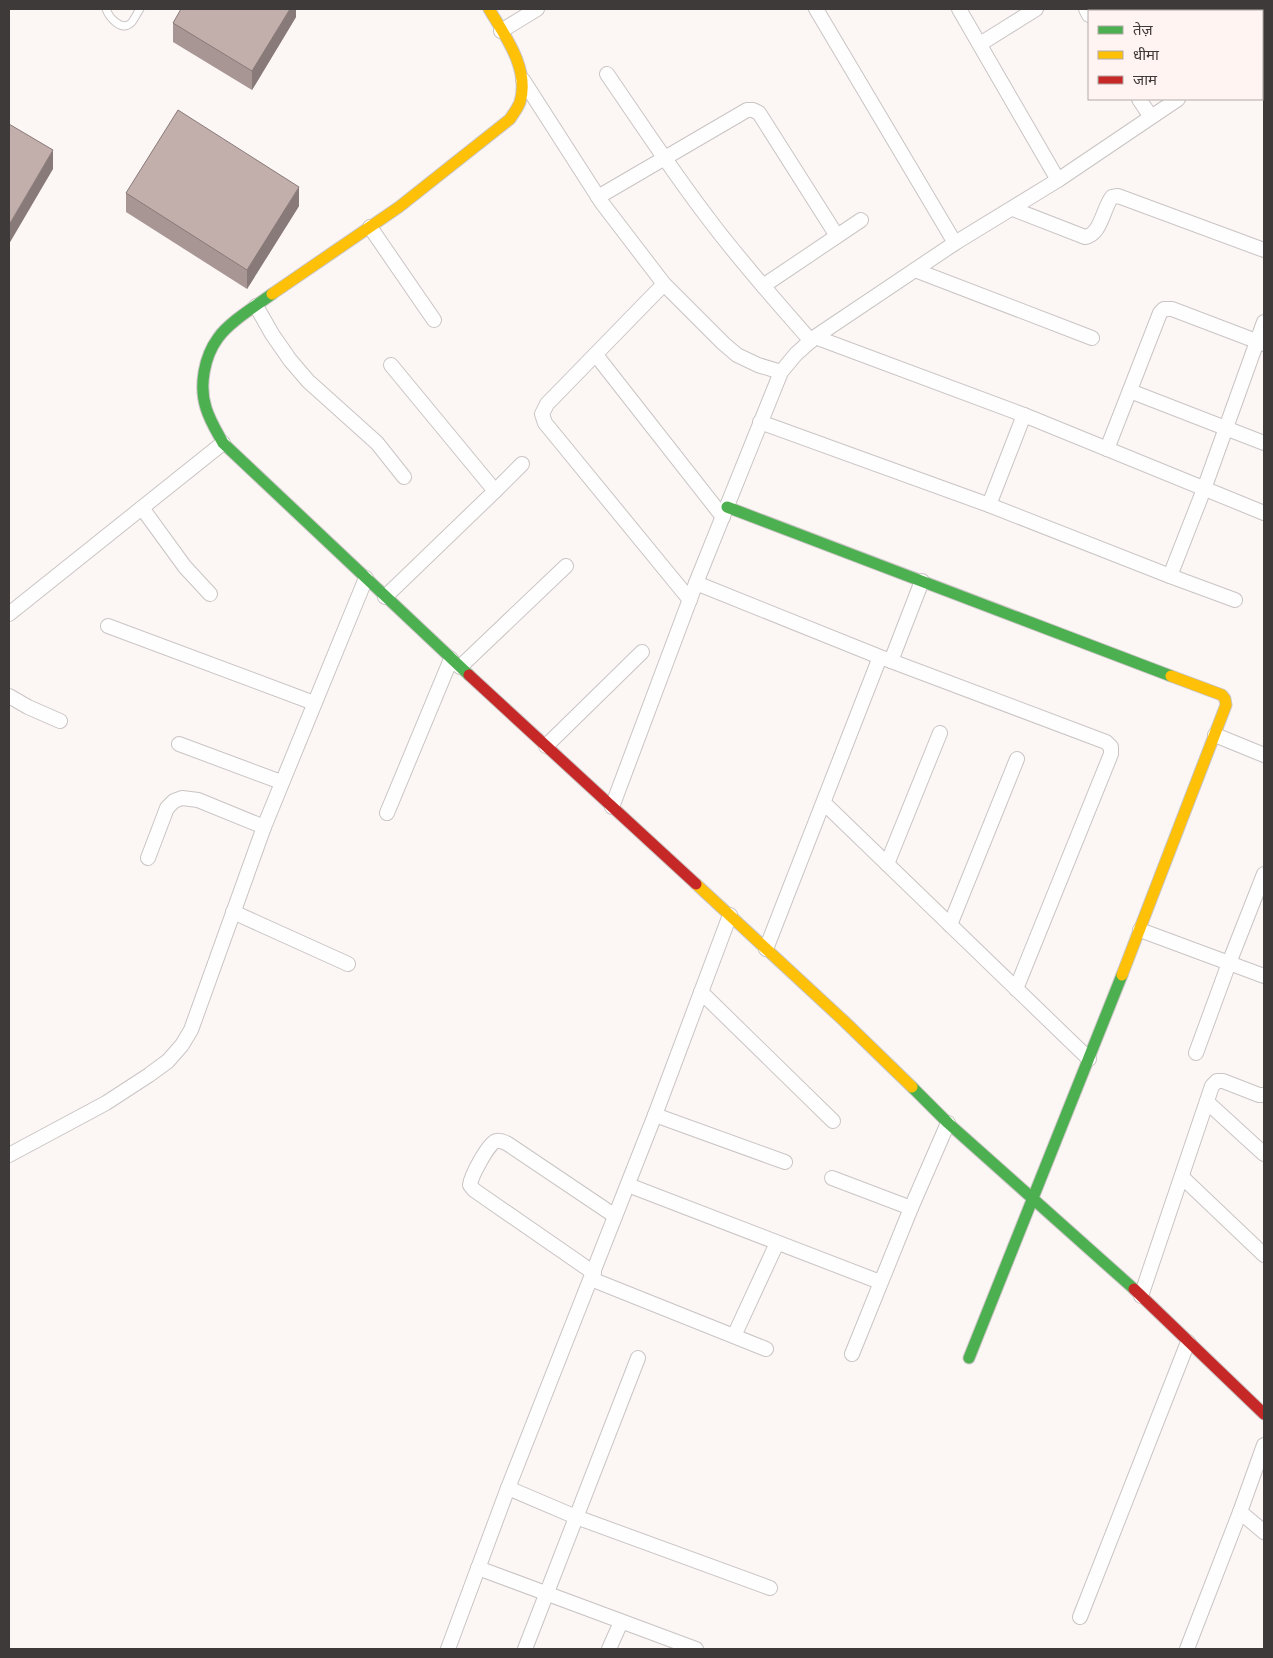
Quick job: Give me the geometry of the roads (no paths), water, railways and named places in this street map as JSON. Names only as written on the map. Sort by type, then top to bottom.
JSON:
[{"type":"street","points":[[489,9],[514,53],[523,80],[598,197],[664,284],[722,343],[737,355],[758,365],[781,372]]},
{"type":"street","points":[[501,31],[537,9]]},
{"type":"street","points":[[816,9],[956,243]]},
{"type":"street","points":[[958,9],[1058,180]]},
{"type":"street","points":[[980,44],[1036,9]]},
{"type":"street","points":[[607,74],[708,219],[764,286],[813,339],[1024,415],[1264,513]]},
{"type":"street","points":[[523,80],[520,103],[510,119],[406,201],[256,306],[218,337],[210,352],[204,371],[203,391],[205,406],[215,430],[223,443],[385,597],[844,1020],[948,1123],[1141,1296],[1264,1414]]},
{"type":"street","points":[[1140,100],[1151,117]]},
{"type":"street","points":[[612,807],[696,583],[781,372],[796,354],[813,339],[956,243],[1058,180],[1176,100]]},
{"type":"street","points":[[598,197],[747,110],[753,110],[759,114],[837,236]]},
{"type":"street","points":[[1013,209],[1086,237],[1091,237],[1096,232],[1108,202],[1112,196],[1118,196],[1264,250]]},
{"type":"street","points":[[764,286],[860,220]]},
{"type":"street","points":[[370,227],[434,320]]},
{"type":"street","points":[[915,270],[1092,338]]},
{"type":"street","points":[[664,284],[547,404],[542,414],[545,423],[690,600]]},
{"type":"street","points":[[256,306],[290,360],[308,381],[377,443],[404,476]]},
{"type":"street","points":[[1107,449],[1160,312],[1164,309],[1172,309],[1261,343]]},
{"type":"street","points":[[1170,576],[1226,428],[1261,343],[1264,322]]},
{"type":"street","points":[[596,355],[725,512],[922,581],[1222,696],[1225,699],[1226,705],[1215,735],[1140,930],[1034,1200],[968,1358]]},
{"type":"street","points":[[392,365],[495,491]]},
{"type":"street","points":[[1130,391],[1264,443]]},
{"type":"street","points":[[989,505],[1024,415]]},
{"type":"street","points":[[760,422],[989,505],[1236,600]]},
{"type":"street","points":[[9,614],[223,443]]},
{"type":"street","points":[[385,597],[522,464]]},
{"type":"street","points":[[142,508],[185,567],[210,594]]},
{"type":"street","points":[[387,813],[456,663],[566,566]]},
{"type":"street","points":[[9,1154],[106,1103],[149,1076],[168,1061],[182,1045],[191,1030],[281,782],[366,578]]},
{"type":"street","points":[[766,949],[824,803],[885,659],[922,581]]},
{"type":"street","points":[[696,583],[885,659],[1106,742],[1111,747],[1111,754],[1016,989]]},
{"type":"street","points":[[108,626],[314,703]]},
{"type":"street","points":[[546,746],[642,652]]},
{"type":"street","points":[[9,696],[28,707],[60,721]]},
{"type":"street","points":[[887,864],[940,733]]},
{"type":"street","points":[[1215,735],[1264,755]]},
{"type":"street","points":[[179,744],[281,782]]},
{"type":"street","points":[[950,925],[1017,759]]},
{"type":"street","points":[[148,858],[167,808],[174,801],[182,798],[198,800],[264,827]]},
{"type":"street","points":[[824,803],[1089,1059]]},
{"type":"street","points":[[1196,1053],[1264,874]]},
{"type":"street","points":[[233,912],[348,964]]},
{"type":"street","points":[[448,1649],[508,1488],[628,1185],[730,915]]},
{"type":"street","points":[[1140,930],[1264,976]]},
{"type":"street","points":[[701,992],[833,1121]]},
{"type":"street","points":[[1141,1296],[1212,1086],[1217,1081],[1223,1081],[1259,1095],[1264,1095]]},
{"type":"street","points":[[1207,1102],[1264,1154]]},
{"type":"street","points":[[655,1115],[785,1162]]},
{"type":"street","points":[[852,1354],[880,1282],[948,1123]]},
{"type":"street","points":[[615,1216],[500,1141],[494,1142],[490,1146],[471,1178],[470,1185],[474,1190],[592,1276],[766,1349]]},
{"type":"street","points":[[1182,1177],[1264,1255]]},
{"type":"street","points":[[832,1178],[911,1208]]},
{"type":"street","points":[[628,1185],[880,1282]]},
{"type":"street","points":[[734,1336],[777,1243]]},
{"type":"street","points":[[1080,1617],[1188,1342]]},
{"type":"street","points":[[525,1649],[638,1358]]},
{"type":"street","points":[[1187,1649],[1264,1445]]},
{"type":"street","points":[[508,1488],[576,1517],[770,1588]]},
{"type":"street","points":[[1240,1512],[1264,1532]]},
{"type":"street","points":[[478,1568],[696,1649]]},
{"type":"street","points":[[610,1649],[621,1622]]},
{"type":"lane","points":[[106,9],[109,17],[119,24],[125,25],[131,23],[140,9]]}]
